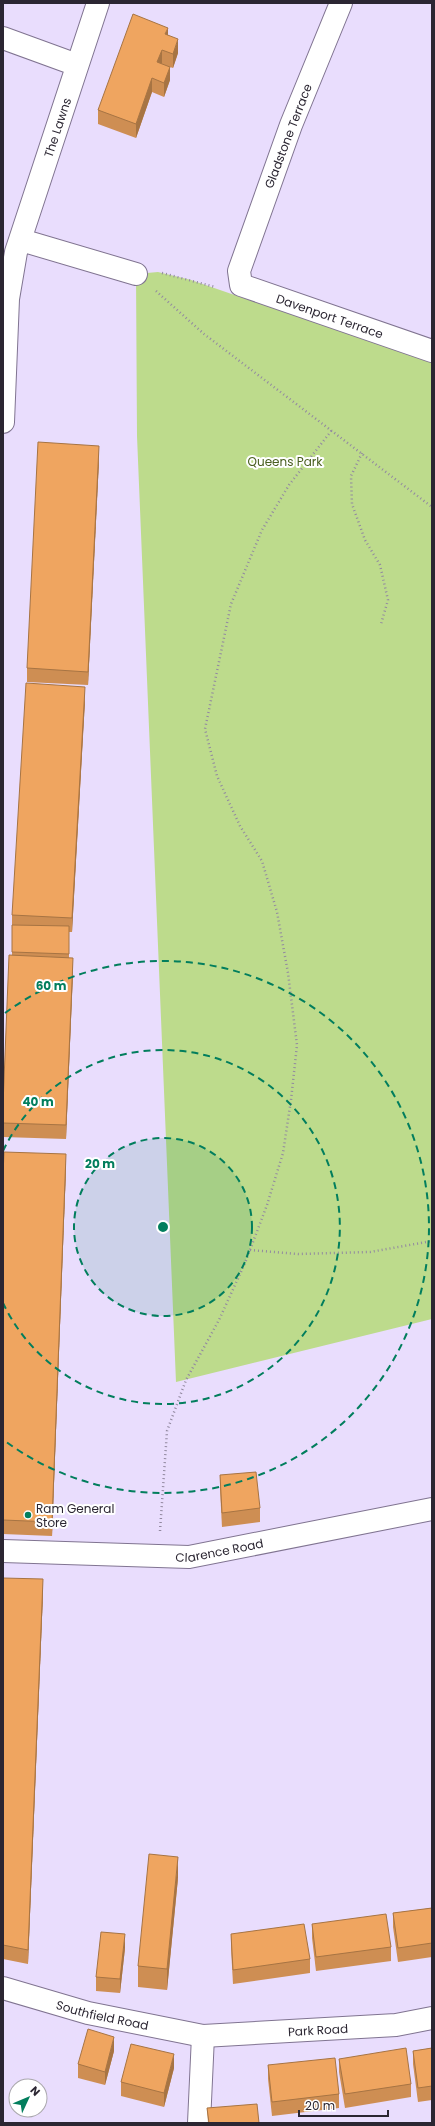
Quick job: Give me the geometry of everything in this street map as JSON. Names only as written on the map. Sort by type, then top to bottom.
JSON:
[{"type":"street","name":"The Lawns","points":[[3,422],[8,299],[13,247],[98,3]]},
{"type":"street","name":"Gladstone Terrace","points":[[239,271],[291,125],[340,3]]},
{"type":"street","points":[[3,38],[77,65]]},
{"type":"street","points":[[13,247],[136,274]]},
{"type":"street","name":"Davenport Terrace","points":[[239,271],[241,286],[432,351]]},
{"type":"street","name":"Clarence Road","points":[[3,1551],[189,1557],[432,1509]]},
{"type":"street","name":"Southfield Road","points":[[3,1988],[88,2013],[204,2036]]},
{"type":"street","name":"Park Road","points":[[204,2036],[396,2025],[432,2018]]},
{"type":"street","points":[[199,2123],[204,2036]]},
{"type":"path","points":[[136,274],[158,272],[220,289]]},
{"type":"path","points":[[136,274],[204,334],[432,507]]},
{"type":"path","points":[[157,1556],[167,1431],[186,1380],[219,1320],[250,1250],[283,1153],[291,1100],[296,1045],[288,973],[276,912],[262,862],[240,826],[217,776],[205,729],[231,604],[262,530],[289,485],[332,430]]},
{"type":"path","points":[[362,453],[351,476],[352,504],[365,540],[380,566],[388,600],[381,624]]},
{"type":"path","points":[[250,1250],[298,1254],[370,1252],[432,1241]]},
{"type":"green space","name":"Queens Park","points":[[158,272],[191,280],[249,300],[393,338],[432,351],[432,1319],[176,1382],[137,436],[136,274]]},
{"type":"building","points":[[133,14],[168,28],[165,34],[178,39],[173,54],[162,50],[157,62],[170,67],[164,83],[152,78],[136,124],[98,110]]},
{"type":"building","points":[[38,442],[99,446],[88,672],[27,668]]},
{"type":"building","points":[[26,683],[85,687],[72,918],[12,915]]},
{"type":"building","points":[[12,925],[69,926],[69,954],[12,952]]},
{"type":"building","points":[[9,955],[73,958],[66,1125],[3,1123]]},
{"type":"building","points":[[4,1152],[66,1154],[52,1522],[3,1520]]},
{"type":"building","points":[[256,1472],[260,1508],[222,1513],[220,1475]]},
{"type":"building","points":[[3,1578],[43,1579],[28,1950],[3,1945]]},
{"type":"building","points":[[149,1854],[178,1857],[167,1969],[138,1966]]},
{"type":"building","points":[[432,1908],[432,1943],[398,1948],[393,1913]]},
{"type":"building","points":[[386,1914],[391,1947],[316,1957],[312,1924]]},
{"type":"building","points":[[304,1924],[310,1959],[233,1970],[231,1934]]},
{"type":"building","points":[[101,1932],[125,1934],[120,1979],[96,1977]]},
{"type":"building","points":[[88,2029],[114,2037],[105,2072],[78,2064]]},
{"type":"building","points":[[131,2044],[174,2054],[164,2093],[121,2082]]},
{"type":"building","points":[[406,2048],[411,2084],[345,2094],[339,2059]]},
{"type":"building","points":[[432,2048],[432,2086],[418,2088],[413,2051]]},
{"type":"building","points":[[335,2058],[339,2094],[272,2102],[268,2065]]},
{"type":"building","points":[[257,2104],[259,2123],[209,2123],[207,2108]]},
{"type":"place","name":"Ram General Store","points":[[28,1515]]}]
